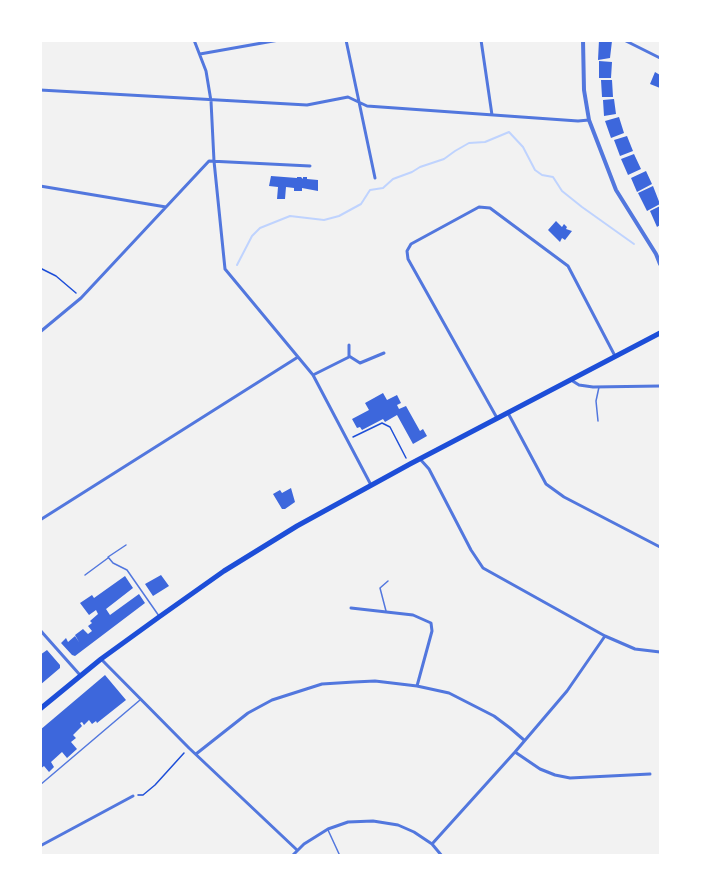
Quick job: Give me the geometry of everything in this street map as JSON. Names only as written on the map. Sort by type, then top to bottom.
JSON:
[{"type":"main road","points":[[40,709],[80,675],[159,617],[224,571],[297,526],[660,333]]},
{"type":"street","points":[[194,40],[207,71],[225,269],[313,375],[371,485]]},
{"type":"street","points":[[200,54],[279,40]]},
{"type":"street","points":[[345,40],[375,178]]},
{"type":"street","points":[[481,40],[492,115]]},
{"type":"street","points":[[583,40],[584,90],[589,120],[616,190],[660,264]]},
{"type":"street","points":[[624,40],[660,58]]},
{"type":"street","points":[[40,90],[307,105],[348,97],[367,106],[589,120]]},
{"type":"street","points":[[40,332],[81,298],[209,161],[310,166]]},
{"type":"street","points":[[40,186],[166,207]]},
{"type":"street","points":[[498,419],[408,259],[407,251],[411,244],[479,207],[490,208],[568,266],[616,357]]},
{"type":"street","points":[[349,345],[349,356]]},
{"type":"street","points":[[349,356],[360,363],[384,353]]},
{"type":"street","points":[[313,375],[349,356]]},
{"type":"street","points":[[40,520],[298,357]]},
{"type":"street","points":[[571,380],[579,385],[660,386]]},
{"type":"street","points":[[508,413],[546,483],[564,497],[660,547]]},
{"type":"street","points":[[420,459],[429,469],[471,550],[483,568],[605,636],[635,649],[660,652]]},
{"type":"street","points":[[351,608],[413,615],[431,622],[432,631],[417,686]]},
{"type":"street","points":[[40,630],[80,675]]},
{"type":"street","points":[[432,844],[567,691],[605,636]]},
{"type":"street","points":[[101,659],[189,748],[297,850]]},
{"type":"street","points":[[196,754],[248,713],[291,693],[322,684],[375,681],[450,693],[478,707],[524,740]]},
{"type":"street","points":[[515,752],[540,769],[570,778],[650,774]]},
{"type":"street","points":[[40,846],[133,796]]},
{"type":"street","points":[[292,855],[328,829],[348,822],[383,822],[414,832],[432,844],[442,855]]},
{"type":"lane","points":[[634,46],[636,40]]},
{"type":"lane","points":[[598,421],[596,401],[599,386]]},
{"type":"lane","points":[[85,575],[126,545]]},
{"type":"lane","points":[[108,557],[113,563],[128,570],[159,617]]},
{"type":"lane","points":[[387,612],[380,590],[381,586],[388,581]]},
{"type":"lane","points":[[40,785],[140,700]]},
{"type":"lane","points":[[328,829],[340,855]]},
{"type":"path","points":[[40,268],[56,276],[81,298]]},
{"type":"path","points":[[348,440],[382,423],[390,427],[410,464]]},
{"type":"path","points":[[133,796],[143,795],[155,785],[189,748]]},
{"type":"building","points":[[599,40],[612,41],[610,58],[598,60]]},
{"type":"building","points":[[599,61],[612,62],[611,78],[599,78]]},
{"type":"building","points":[[655,72],[660,75],[660,88],[650,84]]},
{"type":"building","points":[[601,80],[612,80],[613,97],[602,97]]},
{"type":"building","points":[[614,99],[616,114],[604,116],[603,100]]},
{"type":"building","points":[[619,117],[624,133],[611,138],[605,121]]},
{"type":"building","points":[[627,136],[633,151],[620,156],[614,140]]},
{"type":"building","points":[[634,154],[641,169],[628,175],[621,159]]},
{"type":"building","points":[[646,171],[652,184],[637,192],[631,178]]},
{"type":"building","points":[[271,176],[301,177],[303,179],[307,177],[307,179],[318,180],[318,191],[302,188],[302,191],[294,191],[294,188],[286,187],[285,199],[277,199],[278,187],[269,186]]},
{"type":"building","points":[[653,186],[660,204],[647,211],[638,193]]},
{"type":"building","points":[[660,206],[660,225],[657,227],[650,211]]},
{"type":"building","points":[[556,221],[562,227],[564,224],[566,229],[572,231],[565,240],[562,238],[560,242],[548,230]]},
{"type":"building","points":[[383,393],[387,400],[397,395],[401,403],[397,405],[399,409],[406,406],[420,431],[423,429],[427,436],[413,444],[397,415],[385,422],[383,419],[362,430],[360,427],[357,428],[352,419],[369,410],[365,403]]},
{"type":"building","points":[[291,488],[295,502],[282,509],[273,494],[280,490],[282,493]]},
{"type":"building","points":[[161,575],[169,586],[153,596],[145,584]]},
{"type":"building","points":[[125,576],[133,588],[106,609],[110,615],[139,594],[145,603],[75,656],[72,655],[61,643],[66,638],[68,642],[75,636],[79,642],[75,635],[83,629],[88,634],[92,631],[88,626],[98,614],[96,610],[89,615],[80,603],[92,595],[94,598]]},
{"type":"building","points":[[47,650],[60,668],[40,685],[40,655]]},
{"type":"building","points":[[105,675],[126,700],[97,723],[96,721],[92,724],[89,720],[84,725],[80,723],[82,726],[73,735],[76,738],[71,742],[77,749],[67,758],[62,752],[51,762],[54,767],[49,772],[44,766],[40,769],[40,730]]},
{"type":"waterway","points":[[237,265],[252,236],[260,228],[290,216],[324,220],[339,216],[361,204],[370,190],[383,188],[393,179],[444,159],[469,143],[485,142],[509,132],[523,147],[535,170],[542,175],[553,177],[562,191],[634,244]]}]
